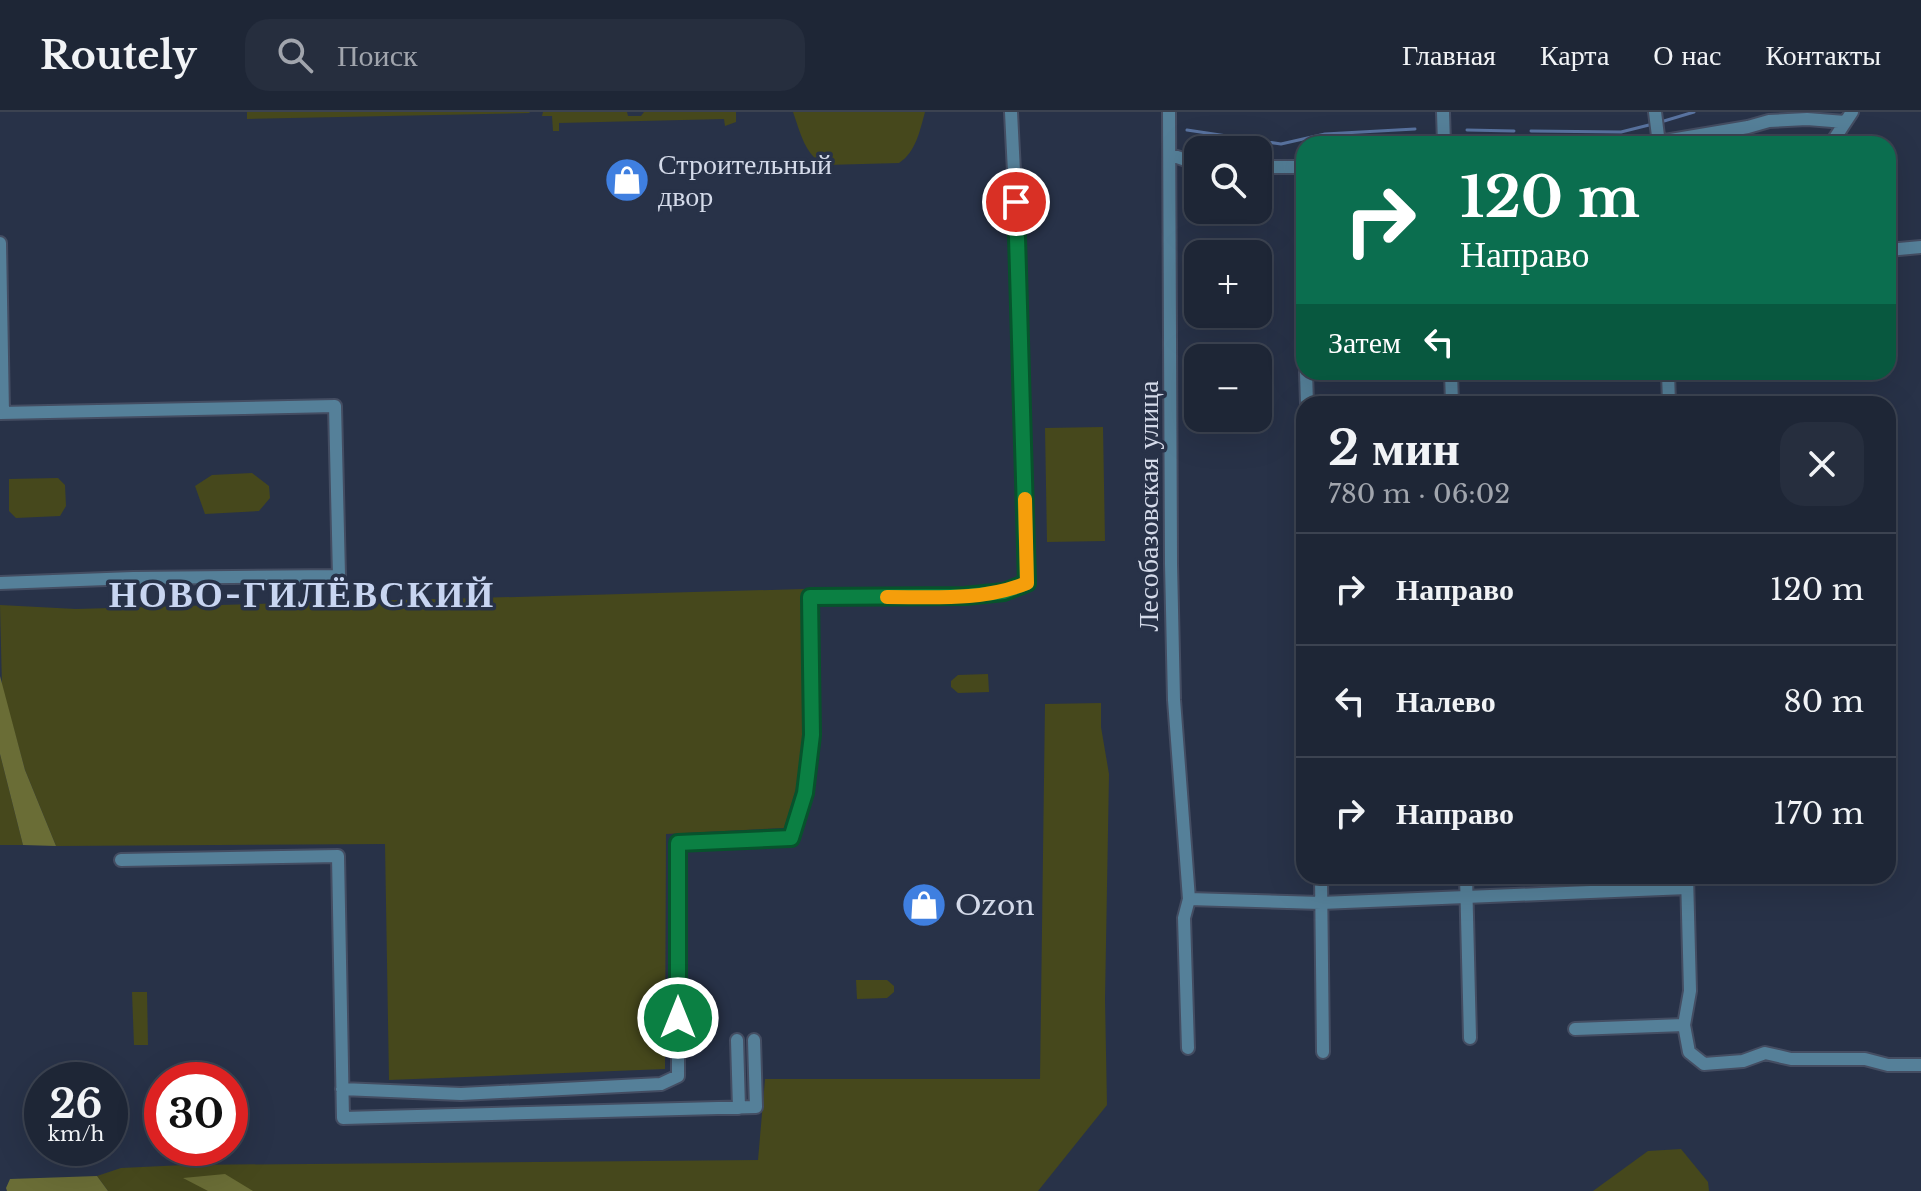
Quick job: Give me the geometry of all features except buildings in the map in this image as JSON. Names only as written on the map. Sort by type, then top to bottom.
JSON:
[{"type":"street","points":[[342,1089],[461,1094],[661,1084],[678,1076],[678,843],[791,838],[805,793],[812,735],[810,597],[965,596],[1004,592],[1027,583],[1020,292],[1011,112]]},
{"type":"street","name":"Лесобазовская улица","points":[[1169,112],[1171,564],[1174,700],[1189,899],[1184,918],[1188,1048]]},
{"type":"street","points":[[1443,112],[1444,136]]},
{"type":"street","points":[[1655,112],[1658,136]]},
{"type":"street","points":[[1698,136],[1769,121],[1848,117]]},
{"type":"street","points":[[1836,136],[1848,117]]},
{"type":"street","points":[[1171,155],[1184,159]]},
{"type":"street","points":[[1272,167],[1296,167]]},
{"type":"street","points":[[0,243],[1,413],[335,406],[339,576],[0,583]]},
{"type":"street","points":[[1896,249],[1921,247]]},
{"type":"street","points":[[121,860],[338,856],[343,1118],[756,1107],[754,1040]]},
{"type":"street","points":[[1321,884],[1323,1052]]},
{"type":"street","points":[[1466,884],[1470,1038]]},
{"type":"street","points":[[1189,899],[1321,903],[1658,884]]},
{"type":"street","points":[[1687,884],[1690,991],[1684,1025],[1689,1052],[1704,1064],[1743,1061],[1765,1053],[1791,1059],[1865,1059],[1888,1065],[1921,1065]]},
{"type":"street","points":[[1575,1029],[1684,1025]]},
{"type":"street","points":[[737,1040],[739,1108]]},
{"type":"green space","points":[[247,112],[529,112],[530,113],[247,119]]},
{"type":"green space","points":[[543,112],[627,112],[628,116],[641,116],[644,112],[736,112],[736,122],[725,126],[724,119],[559,123],[559,131],[553,131],[552,116],[542,116]]},
{"type":"green space","points":[[793,112],[925,112],[913,147],[899,163],[826,165],[808,150]]},
{"type":"green space","points":[[1103,427],[1105,541],[1047,542],[1045,428]]},
{"type":"green space","points":[[252,473],[269,486],[270,498],[259,511],[205,514],[195,486],[212,475]]},
{"type":"green space","points":[[58,478],[65,485],[66,506],[60,516],[16,518],[9,511],[9,479]]},
{"type":"green space","points":[[804,589],[804,763],[784,828],[666,834],[665,1069],[389,1080],[385,844],[56,846],[25,770],[2,687],[0,605],[76,609]]},
{"type":"green space","points":[[988,674],[989,692],[958,693],[951,687],[951,681],[958,675]]},
{"type":"green space","points":[[0,676],[25,770],[56,846],[23,845],[0,754]]},
{"type":"green space","points":[[1101,703],[1101,727],[1109,774],[1105,999],[1107,1105],[1038,1191],[108,1191],[97,1176],[121,1168],[163,1166],[758,1160],[765,1079],[1040,1079],[1045,704]]},
{"type":"green space","points":[[0,754],[23,845],[0,845]]},
{"type":"green space","points":[[856,980],[887,980],[894,986],[894,992],[887,998],[857,999]]},
{"type":"green space","points":[[132,992],[147,992],[148,1045],[134,1045]]},
{"type":"green space","points":[[1681,1149],[1708,1182],[1709,1191],[1593,1191],[1648,1151]]},
{"type":"green space","points":[[225,1174],[253,1191],[208,1191],[183,1178]]},
{"type":"green space","points":[[97,1176],[108,1191],[7,1191],[6,1188],[10,1179]]},
{"type":"waterway","points":[[1664,121],[1694,112]]},
{"type":"waterway","points":[[1531,131],[1621,132],[1649,125]]},
{"type":"waterway","points":[[1316,136],[1415,129]]},
{"type":"waterway","points":[[1187,130],[1281,144],[1296,141]]},
{"type":"waterway","points":[[1467,130],[1514,131]]},
{"type":"slow traffic","points":[[887,597],[965,596],[1004,592],[1027,583],[1025,499]]},
{"type":"place","name":"Строительный двор","points":[[627,180]]},
{"type":"place","name":"Ozon","points":[[924,905]]},
{"type":"district","name":"НОВО-ГИЛЁВСКИЙ","points":[[302,594]]},
{"type":"route","points":[[678,1018],[678,843],[791,838],[805,793],[812,735],[810,597],[965,596],[1004,592],[1027,583],[1016,202]]}]
